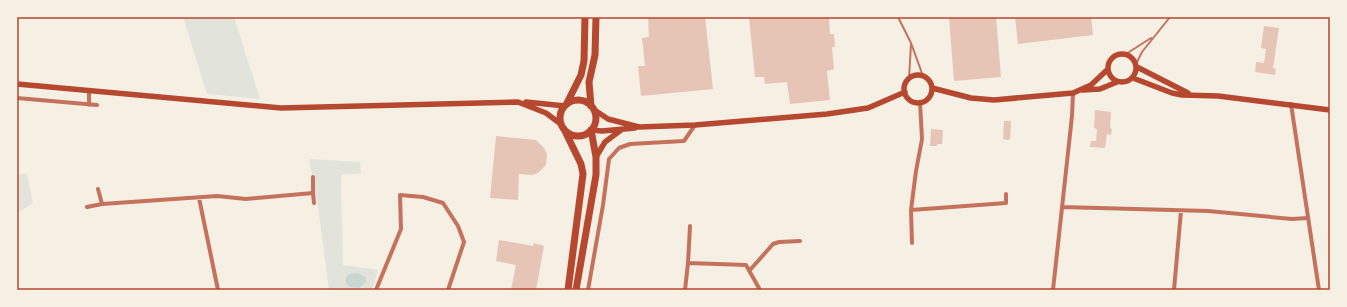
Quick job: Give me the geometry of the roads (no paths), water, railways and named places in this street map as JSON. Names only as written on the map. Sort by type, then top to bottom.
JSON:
[{"type":"highway","points":[[568,290],[583,174],[581,164],[563,127],[560,115],[581,75],[584,61],[585,17]]},
{"type":"highway","points":[[576,290],[596,175],[596,157],[591,130],[595,120],[589,82],[595,55],[596,17]]},
{"type":"highway","points":[[566,104],[577,100],[587,102],[592,108]]},
{"type":"highway","points":[[563,127],[574,135],[586,133],[591,130]]},
{"type":"main road","points":[[1080,91],[1091,85],[1108,69],[1111,59],[1116,56],[1126,54],[1133,59],[1136,65],[1192,94]]},
{"type":"main road","points":[[1133,78],[1136,65]]},
{"type":"main road","points":[[1108,69],[1111,77],[1117,82],[1123,83],[1133,78],[1172,93],[1218,96],[1330,110]]},
{"type":"main road","points":[[915,75],[923,76],[929,80],[932,88],[929,97],[920,102],[912,101],[905,92],[905,85],[909,79],[915,75]]},
{"type":"main road","points":[[932,88],[971,98],[994,100],[1073,93],[1100,89],[1117,82]]},
{"type":"main road","points":[[17,84],[281,108],[518,102],[566,104]]},
{"type":"main road","points":[[591,130],[602,131],[639,127],[695,125],[827,114],[868,108],[905,92]]},
{"type":"main road","points":[[518,102],[546,113],[563,127]]},
{"type":"main road","points":[[592,108],[608,119],[639,127]]},
{"type":"main road","points":[[596,157],[605,142],[623,129]]},
{"type":"street","points":[[89,91],[89,105]]},
{"type":"street","points":[[1053,290],[1072,116],[1073,93]]},
{"type":"street","points":[[17,98],[97,105]]},
{"type":"street","points":[[912,243],[912,210],[916,171],[922,139],[920,102]]},
{"type":"street","points":[[1291,104],[1319,290]]},
{"type":"street","points":[[588,290],[603,205],[609,159],[619,148],[630,144],[684,141],[695,125]]},
{"type":"street","points":[[312,176],[314,203]]},
{"type":"street","points":[[98,189],[102,204]]},
{"type":"street","points":[[87,208],[102,204],[218,196],[246,199],[313,193]]},
{"type":"street","points":[[912,210],[1006,203],[1006,194]]},
{"type":"street","points":[[376,290],[401,229],[400,196],[423,197],[443,203],[458,226],[464,242],[448,290]]},
{"type":"street","points":[[199,198],[218,290]]},
{"type":"street","points":[[1062,206],[1208,211],[1292,219],[1308,218]]},
{"type":"street","points":[[1174,290],[1181,211]]},
{"type":"street","points":[[685,290],[690,226]]},
{"type":"street","points":[[750,270],[773,244],[779,242],[800,241]]},
{"type":"street","points":[[688,263],[746,265],[760,290]]},
{"type":"lane","points":[[898,17],[911,43],[923,76]]},
{"type":"lane","points":[[1136,65],[1142,52],[1170,17]]},
{"type":"lane","points":[[1126,54],[1154,37]]},
{"type":"lane","points":[[909,79],[911,43]]}]
